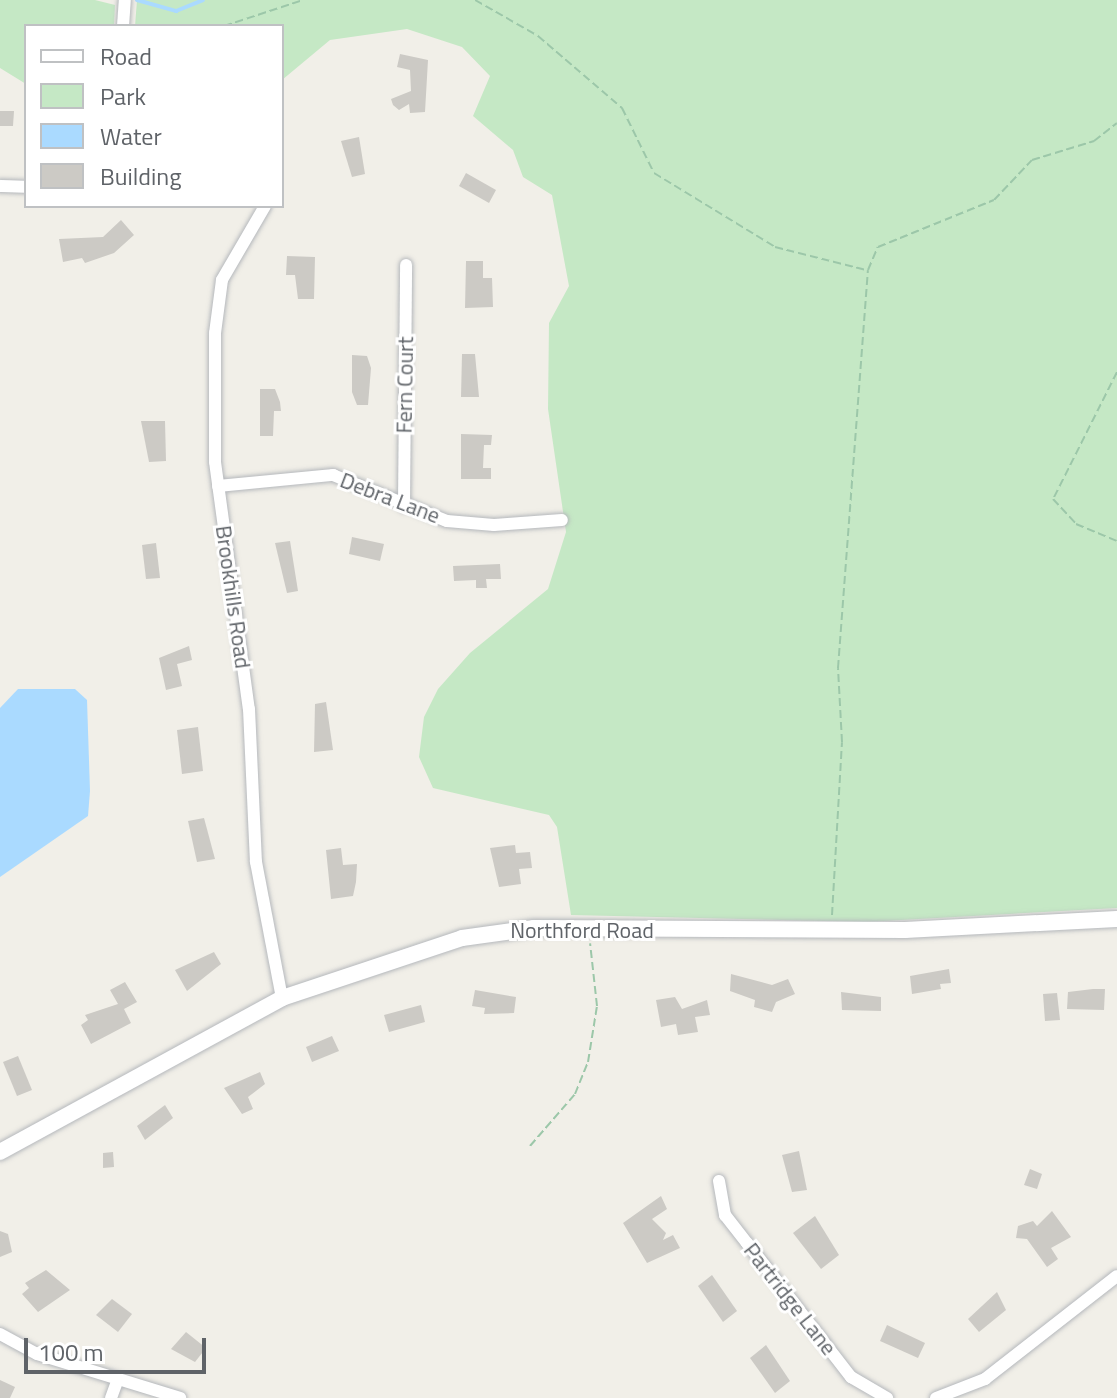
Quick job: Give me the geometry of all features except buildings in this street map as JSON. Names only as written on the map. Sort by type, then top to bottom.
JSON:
[{"type":"street","points":[[123,24],[125,0]]},
{"type":"street","points":[[0,186],[24,187]]},
{"type":"street","name":"Brookhills Road","points":[[264,208],[229,259],[218,303],[218,486],[249,709],[256,862],[282,998]]},
{"type":"street","name":"Fern Court","points":[[404,506],[406,265]]},
{"type":"street","name":"Debra Lane","points":[[218,486],[333,475],[447,521],[494,525],[562,520]]},
{"type":"street","name":"Northford Road","points":[[0,1152],[282,998],[462,938],[534,928],[832,931],[1117,919]]},
{"type":"street","name":"Partridge Lane","points":[[719,1181],[725,1215],[851,1377],[887,1398]]},
{"type":"street","points":[[936,1398],[985,1379],[1117,1276]]},
{"type":"street","points":[[0,1334],[37,1354],[180,1398]]},
{"type":"street","points":[[111,1398],[118,1379]]},
{"type":"path","points":[[230,24],[303,0]]},
{"type":"path","points":[[475,0],[538,36],[622,108],[654,173],[775,247],[868,270]]},
{"type":"path","points":[[832,931],[842,742],[838,668],[868,270],[878,247],[994,200],[1032,160],[1094,141],[1117,123]]},
{"type":"path","points":[[1117,372],[1053,499],[1076,524],[1117,541]]},
{"type":"path","points":[[530,1146],[575,1094],[588,1062],[597,1006],[588,930]]},
{"type":"green space","points":[[0,0],[95,0],[115,5],[114,24],[24,24],[24,83],[0,68]]},
{"type":"green space","points":[[137,0],[1117,0],[1117,908],[865,922],[571,915],[557,827],[549,815],[433,788],[419,757],[424,717],[438,689],[470,653],[548,589],[566,532],[548,409],[549,323],[569,286],[552,195],[523,177],[513,150],[473,116],[490,76],[462,47],[407,29],[330,40],[284,78],[284,24],[135,24]]},
{"type":"water","points":[[18,689],[75,689],[87,700],[88,816],[0,877],[0,708]]},
{"type":"waterway","points":[[137,0],[176,11],[203,0]]}]
